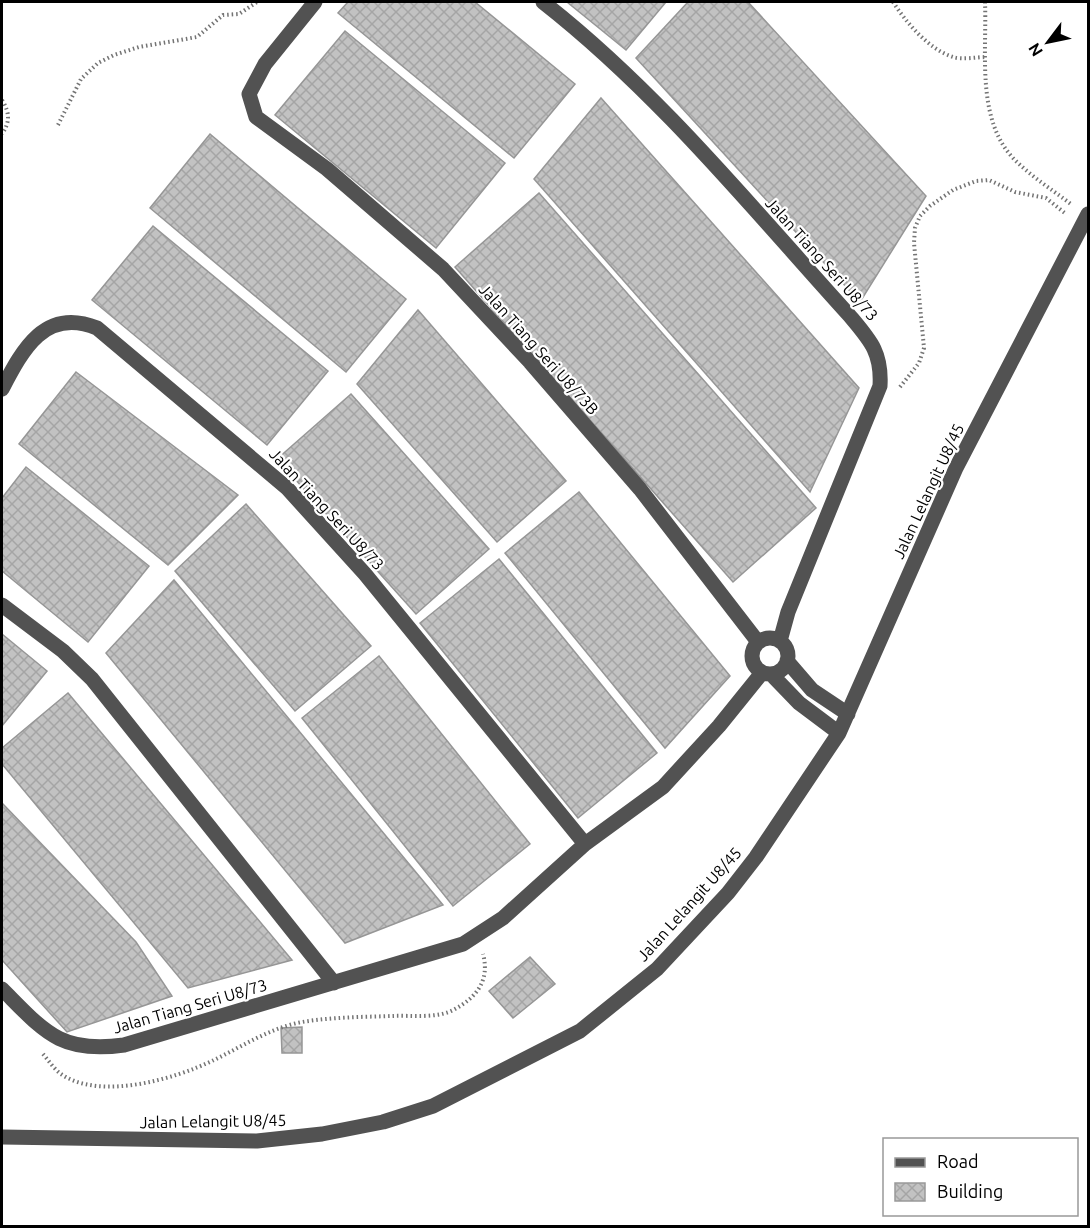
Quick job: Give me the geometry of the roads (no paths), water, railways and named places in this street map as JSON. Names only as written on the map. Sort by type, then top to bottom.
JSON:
[{"type":"street","name":"Jalan Tiang Seri U8/73B","points":[[315,2],[258,76],[249,94],[256,117],[327,169],[443,269],[530,362],[640,489],[758,642]]},
{"type":"street","name":"Jalan Tiang Seri U8/73","points":[[543,2],[617,64],[653,99],[870,341],[881,366],[880,386],[788,612],[780,641]]},
{"type":"street","name":"Jalan Lelangit U8/45","points":[[2,1137],[186,1142],[268,1140],[322,1134],[383,1122],[433,1106],[580,1030],[657,969],[728,893],[756,857],[839,733],[956,468],[1085,219]]},
{"type":"street","name":"Jalan Tiang Seri U8/73","points":[[2,389],[27,348],[47,328],[71,320],[97,328],[287,488],[378,589],[585,844]]},
{"type":"street","points":[[2,606],[63,651],[92,679],[334,983]]},
{"type":"street","points":[[766,674],[781,670],[787,661],[788,654],[780,641],[773,638],[758,642],[754,648],[752,661],[766,674],[799,703],[839,733]]},
{"type":"street","points":[[787,661],[812,690],[848,714]]},
{"type":"street","name":"Jalan Tiang Seri U8/73","points":[[2,989],[56,1038],[78,1046],[124,1045],[447,950],[477,936],[503,918],[585,844],[632,812],[675,774],[766,674]]}]
